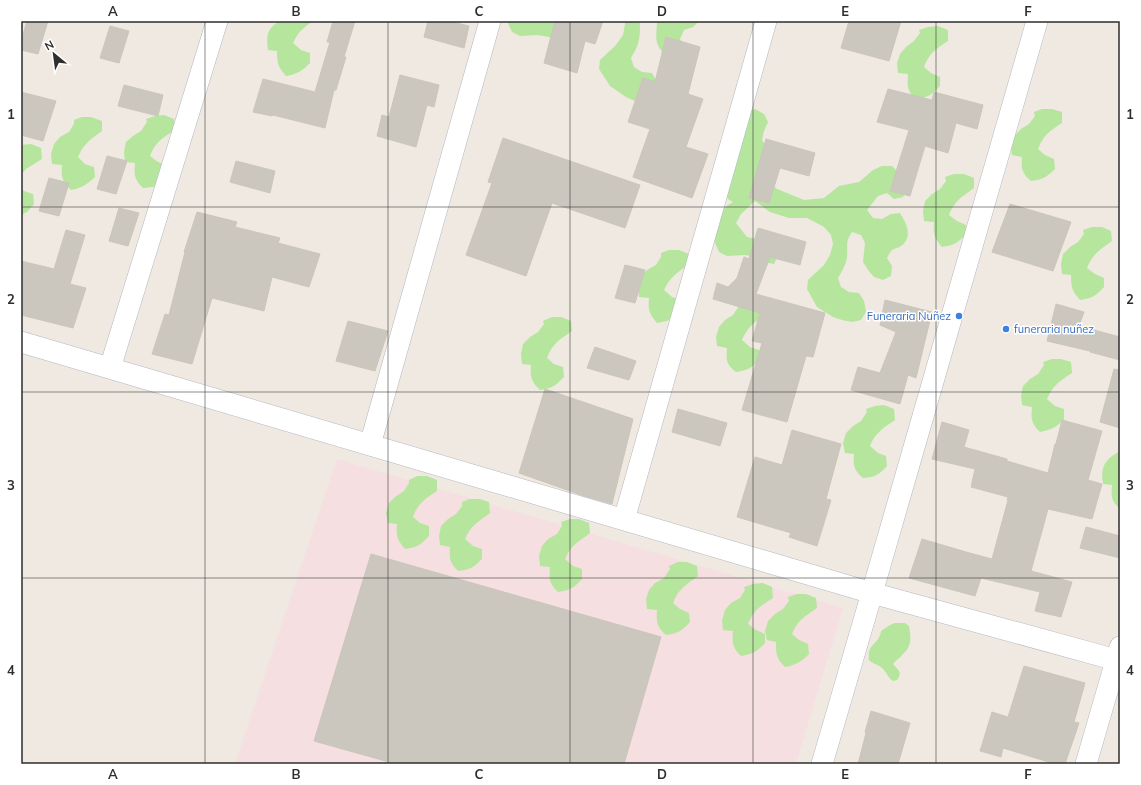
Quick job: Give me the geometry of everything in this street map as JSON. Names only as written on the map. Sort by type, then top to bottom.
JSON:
[{"type":"street","points":[[110,368],[217,21]]},
{"type":"street","points":[[370,445],[490,21]]},
{"type":"street","points":[[624,520],[766,21]]},
{"type":"street","points":[[822,764],[1037,21]]},
{"type":"street","points":[[21,342],[872,593],[1119,656],[1086,764]]},
{"type":"shaded area","points":[[337,459],[843,608],[796,764],[235,764]]},
{"type":"green space","points":[[280,21],[313,21],[301,30],[293,43],[301,50],[310,53],[310,63],[300,72],[286,76],[278,65],[277,51],[268,50],[267,45],[268,33],[272,27]]},
{"type":"green space","points":[[507,21],[559,21],[557,42],[549,37],[538,35],[520,36],[512,32]]},
{"type":"green space","points":[[625,21],[640,21],[639,40],[631,58],[634,67],[642,72],[652,73],[657,82],[645,102],[635,101],[626,97],[610,86],[599,69],[600,60],[616,45],[623,35]]},
{"type":"green space","points":[[657,21],[699,21],[693,27],[684,30],[680,39],[685,46],[667,57],[660,49],[657,42]]},
{"type":"green space","points":[[938,26],[948,30],[948,41],[933,52],[928,58],[924,67],[931,73],[940,77],[940,86],[930,95],[916,99],[908,88],[908,74],[898,73],[897,63],[900,54],[920,33],[919,30]]},
{"type":"green space","points":[[755,109],[764,114],[768,122],[762,140],[768,148],[770,182],[777,189],[804,200],[824,198],[839,186],[859,182],[873,170],[882,166],[892,166],[905,179],[907,188],[903,197],[894,199],[887,193],[878,196],[867,210],[873,218],[882,219],[891,214],[900,213],[907,226],[907,239],[900,247],[892,250],[887,258],[892,266],[891,276],[883,280],[874,277],[863,262],[865,243],[861,235],[852,232],[848,238],[844,268],[838,278],[841,287],[849,292],[859,293],[864,301],[866,312],[861,320],[852,322],[833,317],[817,307],[807,289],[808,280],[824,265],[830,255],[833,244],[831,235],[824,227],[807,218],[789,218],[770,212],[755,201],[741,214],[736,223],[747,237],[766,241],[778,255],[774,264],[764,262],[756,257],[745,255],[727,256],[719,252],[711,234],[716,219],[728,205],[733,202],[728,199],[723,191],[746,112]]},
{"type":"green space","points":[[1042,109],[1052,109],[1062,112],[1062,123],[1047,134],[1042,140],[1038,149],[1045,155],[1054,159],[1055,169],[1044,178],[1031,181],[1023,170],[1022,157],[1012,155],[1011,146],[1014,136],[1029,124],[1035,116],[1034,112]]},
{"type":"green space","points":[[164,115],[174,119],[175,130],[157,143],[150,156],[158,162],[167,165],[160,183],[153,187],[143,188],[135,177],[135,163],[125,162],[124,152],[126,142],[141,131],[147,122],[146,119]]},
{"type":"green space","points":[[82,117],[91,117],[102,121],[102,131],[85,145],[78,157],[85,164],[94,167],[95,177],[84,186],[71,190],[63,179],[62,165],[52,164],[51,154],[54,144],[60,137],[69,132],[74,124],[74,120]]},
{"type":"green space","points":[[31,144],[41,148],[42,159],[26,169],[21,175],[21,145]]},
{"type":"green space","points":[[954,174],[964,174],[974,178],[974,188],[956,202],[949,215],[966,225],[966,234],[956,243],[942,247],[935,236],[934,222],[924,221],[923,211],[925,201],[940,189],[946,181],[945,177]]},
{"type":"green space","points":[[21,188],[24,191],[33,194],[34,204],[27,212],[21,215]]},
{"type":"green space","points":[[1092,227],[1102,227],[1111,231],[1112,241],[1094,255],[1087,268],[1104,278],[1104,287],[1094,296],[1080,300],[1072,289],[1071,275],[1062,274],[1061,264],[1063,254],[1078,242],[1084,234],[1083,230]]},
{"type":"green space","points":[[669,250],[679,250],[689,254],[689,264],[671,278],[664,290],[672,297],[681,300],[674,317],[667,321],[657,323],[650,312],[649,298],[639,297],[638,287],[641,277],[647,270],[656,265],[661,257],[661,253]]},
{"type":"green space","points":[[739,306],[767,314],[749,328],[742,340],[750,347],[759,350],[759,360],[749,369],[736,372],[727,362],[727,348],[717,346],[716,337],[719,327],[725,320],[733,315]]},
{"type":"green space","points":[[552,317],[561,317],[571,321],[572,331],[554,345],[547,358],[554,364],[563,367],[564,377],[554,386],[540,390],[532,379],[531,365],[522,364],[521,354],[523,344],[538,332],[544,324],[543,321]]},
{"type":"green space","points":[[1052,359],[1061,359],[1071,362],[1072,373],[1054,387],[1047,399],[1055,406],[1064,409],[1064,419],[1054,428],[1040,432],[1032,421],[1032,407],[1022,405],[1021,396],[1023,386],[1038,374],[1044,365],[1043,362]]},
{"type":"green space","points":[[884,405],[894,409],[895,420],[877,434],[870,446],[878,453],[886,456],[887,466],[882,472],[876,475],[863,478],[855,468],[854,454],[845,453],[843,443],[846,433],[861,421],[867,412],[866,409]]},
{"type":"green space","points":[[1120,451],[1120,509],[1112,498],[1112,485],[1103,484],[1102,476],[1103,468],[1106,462]]},
{"type":"green space","points":[[417,476],[427,476],[437,480],[437,491],[422,502],[417,508],[413,517],[420,523],[429,526],[429,536],[424,542],[405,549],[398,538],[397,524],[388,523],[386,513],[389,503],[404,491],[409,483],[409,480]]},
{"type":"green space","points":[[470,499],[480,499],[489,502],[490,513],[472,527],[465,539],[473,546],[482,549],[482,559],[472,568],[458,571],[453,566],[451,560],[450,547],[440,545],[439,536],[441,526],[456,514],[462,506],[462,502]]},
{"type":"green space","points":[[570,519],[579,519],[589,523],[590,533],[572,547],[565,559],[573,566],[582,569],[582,579],[572,588],[558,592],[550,581],[550,567],[540,566],[539,556],[542,546],[548,539],[557,534],[562,526],[561,522]]},
{"type":"green space","points":[[678,562],[687,562],[697,566],[698,576],[680,591],[673,603],[680,609],[689,613],[690,622],[680,631],[666,635],[658,624],[657,610],[647,609],[646,599],[649,590],[655,583],[664,578],[670,569],[669,566]]},
{"type":"green space","points":[[763,583],[772,587],[773,598],[755,611],[748,624],[765,634],[765,643],[760,649],[741,656],[733,645],[733,631],[723,630],[722,620],[725,610],[731,603],[740,598],[745,590],[744,587]]},
{"type":"green space","points":[[797,594],[806,594],[816,598],[817,608],[802,619],[792,634],[799,640],[808,644],[809,654],[798,663],[785,667],[777,656],[776,642],[767,640],[765,631],[768,621],[783,609],[789,601],[788,597]]},
{"type":"green space","points":[[895,623],[905,623],[909,626],[910,638],[908,648],[893,664],[900,675],[897,680],[893,681],[882,668],[868,659],[871,647],[880,636],[881,631]]},
{"type":"building","points":[[27,21],[48,21],[38,54],[21,50],[21,41]]},
{"type":"building","points":[[333,21],[355,21],[336,90],[334,90],[325,128],[273,115],[253,112],[263,79],[315,92],[330,42],[327,42]]},
{"type":"building","points":[[428,21],[448,21],[469,26],[464,48],[424,37]]},
{"type":"building","points":[[555,21],[603,21],[595,44],[585,41],[577,73],[544,63]]},
{"type":"building","points":[[849,21],[901,21],[889,61],[841,48]]},
{"type":"building","points":[[110,26],[129,31],[119,63],[100,58]]},
{"type":"building","points":[[666,37],[700,47],[688,94],[703,99],[686,147],[708,154],[692,198],[633,177],[650,129],[628,122],[643,78],[655,82]]},
{"type":"building","points":[[400,75],[439,85],[434,107],[427,105],[416,147],[377,136],[382,115],[389,117]]},
{"type":"building","points":[[124,85],[163,95],[158,116],[118,106]]},
{"type":"building","points":[[888,89],[932,100],[934,92],[983,105],[977,129],[956,123],[948,153],[925,146],[910,196],[890,191],[909,130],[877,122]]},
{"type":"building","points":[[21,92],[56,101],[43,141],[21,135]]},
{"type":"building","points":[[503,138],[640,185],[625,228],[552,203],[526,276],[466,255],[492,183],[488,182]]},
{"type":"building","points":[[766,139],[815,153],[809,176],[780,168],[769,203],[749,198]]},
{"type":"building","points":[[107,156],[127,161],[116,194],[97,189]]},
{"type":"building","points":[[236,161],[275,171],[270,193],[230,182]]},
{"type":"building","points":[[49,178],[69,183],[59,216],[39,211]]},
{"type":"building","points":[[1010,204],[1071,222],[1053,271],[992,252]]},
{"type":"building","points":[[119,208],[139,213],[128,246],[109,241]]},
{"type":"building","points":[[197,212],[237,222],[235,227],[280,238],[278,243],[320,254],[309,287],[272,277],[264,311],[212,298],[192,364],[152,354],[165,314],[169,315],[184,252]]},
{"type":"building","points":[[758,228],[806,242],[800,265],[770,257],[756,294],[825,313],[813,357],[806,356],[787,422],[742,410],[762,343],[752,341],[760,313],[713,299],[717,283],[728,287],[737,278],[744,257],[749,259]]},
{"type":"building","points":[[66,230],[85,235],[70,284],[86,288],[73,328],[21,315],[21,261],[54,269]]},
{"type":"building","points":[[625,265],[645,270],[635,303],[615,298]]},
{"type":"building","points":[[885,300],[932,312],[916,378],[908,375],[900,404],[851,390],[858,367],[880,373],[896,332],[880,325]]},
{"type":"building","points":[[1056,304],[1084,312],[1079,326],[1120,337],[1120,360],[1047,341]]},
{"type":"building","points":[[348,321],[388,331],[375,371],[336,361]]},
{"type":"building","points":[[595,347],[636,361],[629,380],[587,368]]},
{"type":"building","points":[[1114,369],[1120,370],[1120,428],[1100,422]]},
{"type":"building","points":[[545,389],[633,419],[612,504],[584,496],[519,473]]},
{"type":"building","points":[[678,409],[727,423],[720,446],[672,432]]},
{"type":"building","points":[[1062,420],[1102,431],[1088,480],[1102,484],[1092,519],[1048,509],[1031,571],[1072,582],[1061,617],[1035,611],[1040,592],[981,578],[975,596],[909,578],[922,539],[992,559],[1008,500],[1008,497],[971,487],[975,469],[932,459],[942,422],[969,430],[964,447],[1007,459],[1007,461],[1048,473]]},
{"type":"building","points":[[792,430],[841,444],[826,499],[831,500],[817,546],[789,537],[791,533],[737,517],[755,457],[782,465]]},
{"type":"building","points":[[1086,527],[1120,536],[1120,558],[1080,548]]},
{"type":"building","points":[[371,554],[661,637],[624,764],[396,764],[314,741]]},
{"type":"building","points":[[1024,666],[1085,683],[1074,722],[1079,723],[1065,764],[1055,764],[1003,748],[1001,757],[980,751],[992,712],[1008,717]]},
{"type":"building","points":[[871,711],[910,723],[898,764],[858,764]]},
{"type":"place","name":"Funeraria Nuñez","points":[[959,316]]},
{"type":"place","name":"funeraria nuñez","points":[[1006,329]]}]
